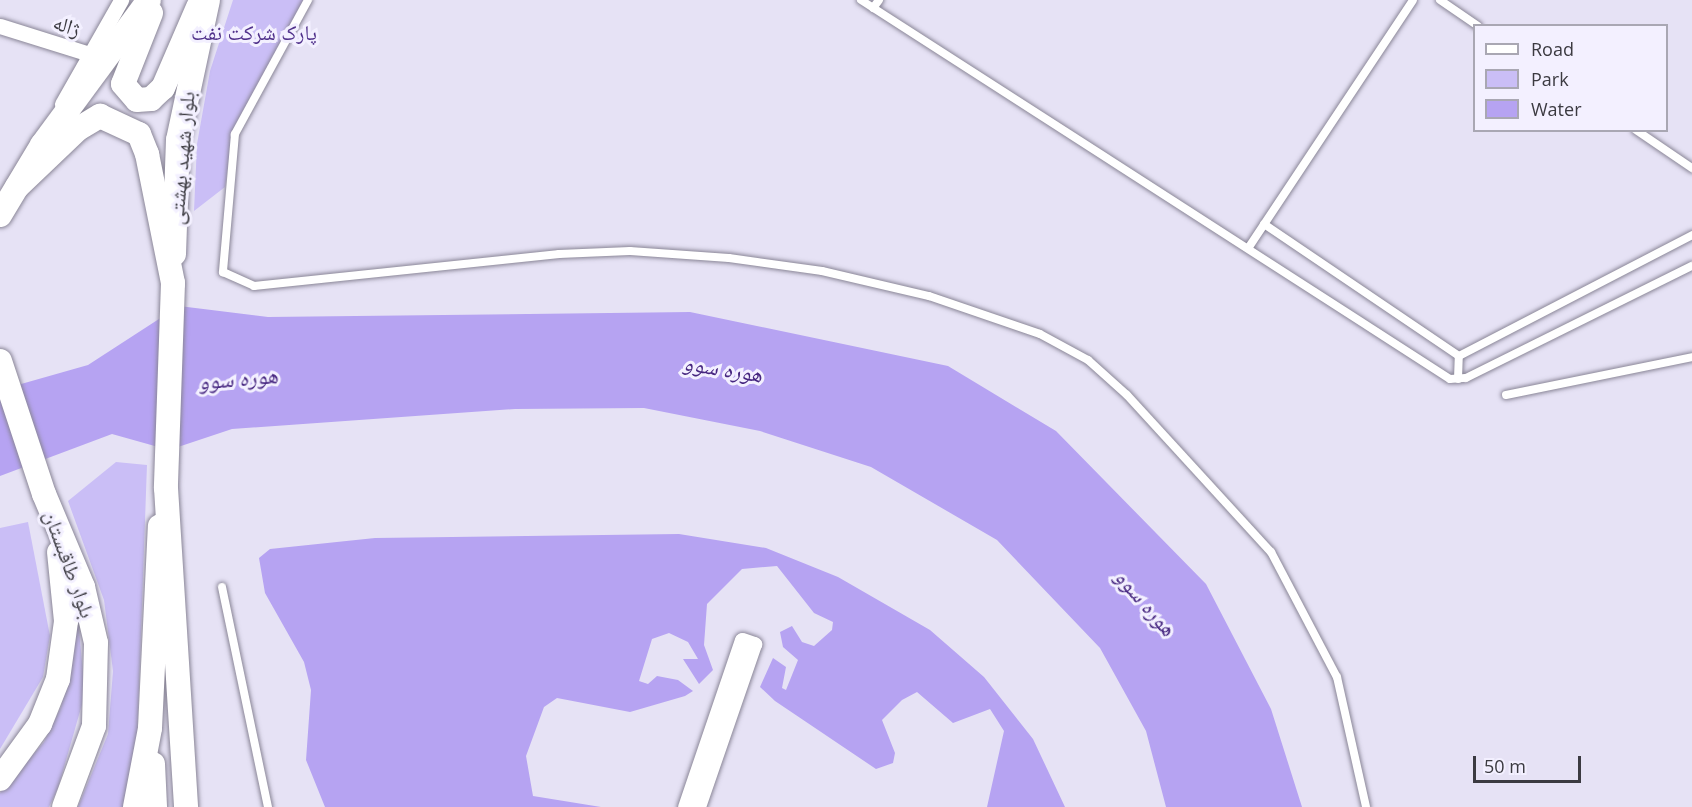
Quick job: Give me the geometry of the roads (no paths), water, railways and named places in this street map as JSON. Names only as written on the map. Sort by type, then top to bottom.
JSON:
[{"type":"main road","points":[[0,215],[42,145],[148,0]]},
{"type":"main road","points":[[157,0],[123,84],[137,100],[151,99],[163,88],[175,51],[203,0]]},
{"type":"main road","name":"بلوار شهید بهشتی","points":[[173,283],[178,140],[208,0]]},
{"type":"main road","points":[[17,187],[78,129],[100,116],[127,125],[139,134],[147,154],[173,283],[166,488],[186,807]]},
{"type":"main road","name":"بلوار طاقبستان","points":[[0,361],[44,494],[83,587],[99,667],[94,726],[64,807]]},
{"type":"main road","points":[[155,807],[150,728],[155,561],[166,488]]},
{"type":"main road","points":[[0,778],[40,724],[58,679],[66,621],[57,529]]},
{"type":"main road","points":[[135,807],[150,728]]},
{"type":"street","points":[[42,145],[86,53],[120,0]]},
{"type":"street","name":"ژاله","points":[[0,26],[86,53]]},
{"type":"street","points":[[685,807],[741,640],[754,644],[698,807]]},
{"type":"lane","points":[[308,0],[235,134],[223,272],[254,286],[559,254],[630,251],[729,258],[822,271],[929,296],[1040,334],[1088,360],[1127,395],[1271,552],[1337,677],[1366,807]]},
{"type":"lane","points":[[861,0],[1249,247],[1450,379],[1458,379],[1692,266]]},
{"type":"lane","points":[[873,8],[879,0]]},
{"type":"lane","points":[[1249,247],[1413,0]]},
{"type":"lane","points":[[1440,0],[1475,24]]},
{"type":"lane","points":[[1639,132],[1692,168]]},
{"type":"lane","points":[[1264,224],[1459,356]]},
{"type":"lane","points":[[1459,356],[1692,235]]},
{"type":"lane","points":[[1458,379],[1459,356]]},
{"type":"lane","points":[[1506,395],[1692,357]]},
{"type":"lane","points":[[222,587],[268,807]]},
{"type":"water","name":"هوره سوو","points":[[179,306],[268,317],[690,312],[948,366],[1056,431],[1206,584],[1271,709],[1302,807],[1166,807],[1146,731],[1100,648],[997,540],[871,467],[760,431],[644,408],[515,409],[232,429],[169,450],[112,434],[0,476],[0,390],[88,365]]},
{"type":"water","points":[[679,534],[766,548],[838,577],[930,630],[984,677],[1033,739],[1065,807],[987,807],[1004,731],[990,709],[953,723],[917,692],[902,700],[882,720],[895,753],[893,763],[876,769],[775,701],[760,687],[773,658],[786,667],[782,688],[786,690],[798,660],[783,647],[780,632],[792,626],[802,642],[814,646],[832,630],[833,622],[814,613],[777,566],[742,569],[707,604],[704,645],[713,670],[699,684],[683,659],[698,659],[688,642],[669,633],[652,639],[639,681],[648,684],[657,676],[678,680],[693,691],[685,696],[630,712],[557,698],[544,707],[526,756],[533,796],[601,807],[325,807],[306,760],[311,690],[304,662],[265,593],[259,558],[270,549],[375,538]]},
{"type":"park label","name":"پارک شرکت نفت","points":[[254,32]]}]
